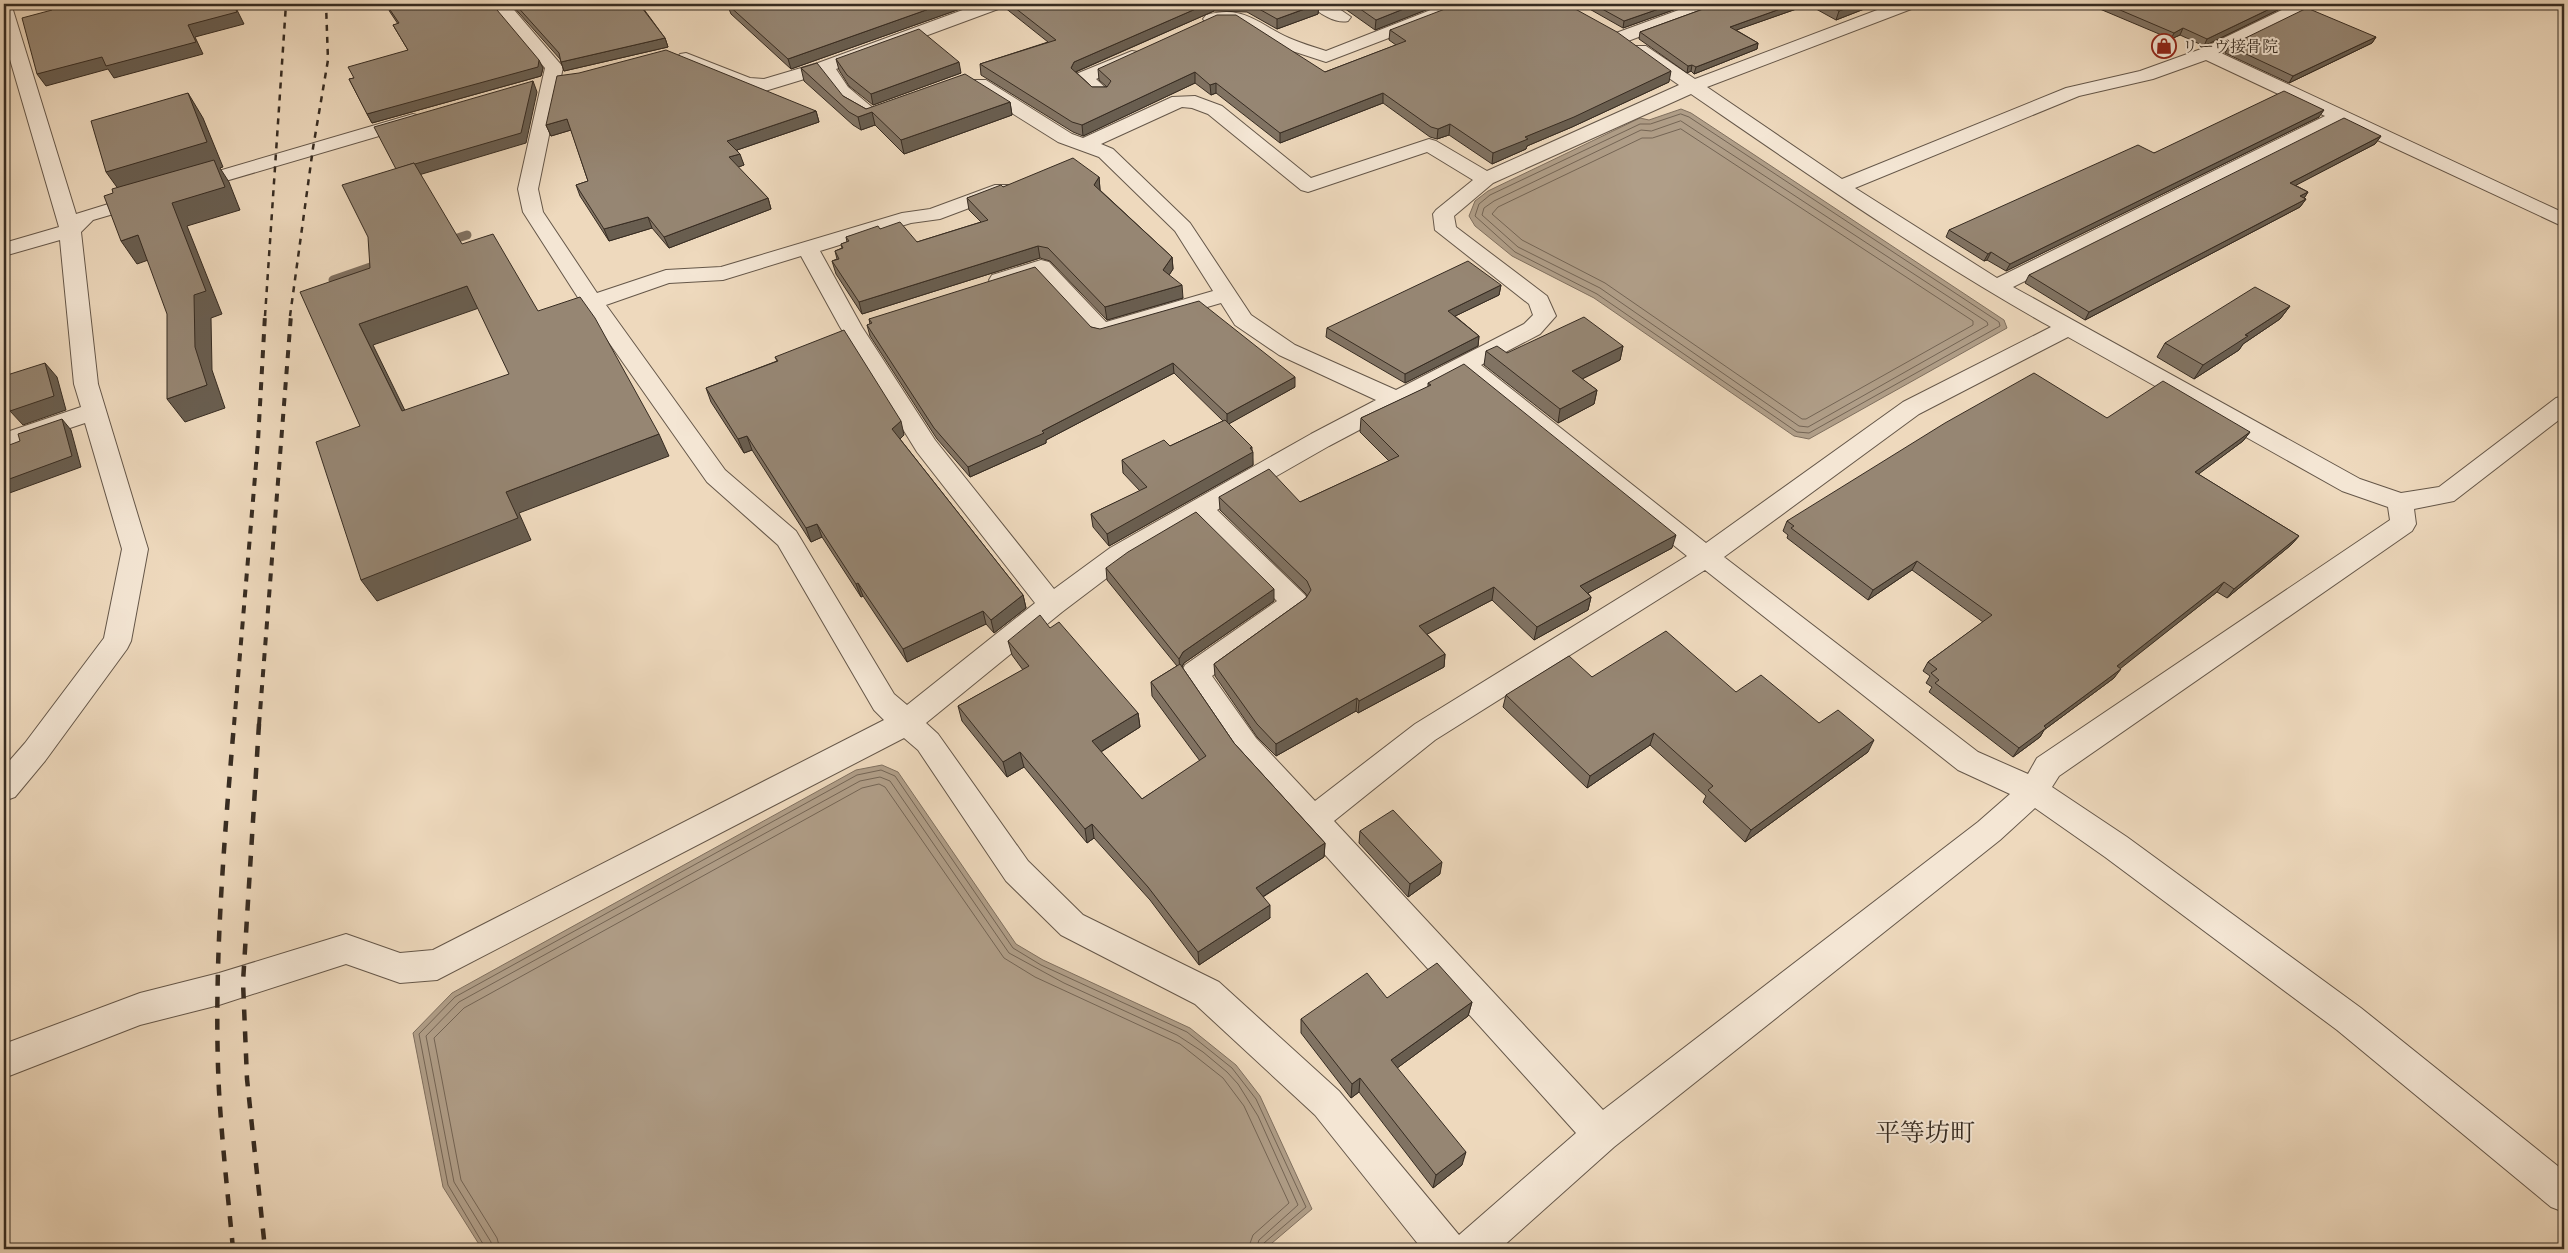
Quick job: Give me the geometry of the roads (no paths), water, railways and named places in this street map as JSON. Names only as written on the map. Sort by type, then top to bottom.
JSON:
[{"type":"street","points":[[500,4],[554,67],[528,189],[532,212],[592,302],[716,476],[788,538],[884,702],[928,742],[1016,872],[1072,925],[1207,992],[1327,1103],[1446,1249]]},
{"type":"street","points":[[671,53],[746,83],[765,85],[825,67],[995,4]]},
{"type":"street","points":[[1320,4],[1342,17]]},
{"type":"street","points":[[1197,26],[1214,18],[1241,18],[1283,42],[1326,57],[1461,4]]},
{"type":"street","points":[[1622,37],[1710,4]]},
{"type":"street","points":[[4,1061],[140,1009],[219,990],[346,949],[400,968],[437,965],[907,722],[1052,605],[1119,555],[1199,508],[1396,400],[1532,329],[1545,316],[1539,301],[1446,230],[1443,214],[1486,179],[1691,87],[1908,4]]},
{"type":"street","points":[[1840,187],[2073,92],[2146,75],[2207,54],[2307,4]]},
{"type":"street","points":[[4,10],[70,230],[86,384],[135,549],[116,641],[35,752],[4,788]]},
{"type":"street","points":[[1606,28],[1622,37],[1691,87],[1840,187],[1996,287],[2351,485],[2400,502],[2445,495],[2462,484],[2564,404]]},
{"type":"street","points":[[1102,92],[1084,78],[1145,50]]},
{"type":"street","points":[[2207,54],[2564,220]]},
{"type":"street","points":[[825,67],[841,91],[870,116],[906,102]]},
{"type":"street","points":[[961,82],[970,78],[1065,138],[1106,153],[1183,227],[1243,320],[1287,350],[1396,400]]},
{"type":"street","points":[[1067,161],[1088,147],[1179,101],[1195,102],[1215,110],[1308,186],[1428,145],[1486,179]]},
{"type":"street","points":[[4,250],[70,230],[86,216],[428,116]]},
{"type":"street","points":[[1996,287],[2334,120]]},
{"type":"street","points":[[592,302],[666,277],[723,273],[808,249],[909,217],[934,215],[1024,180]]},
{"type":"street","points":[[808,249],[860,324],[926,446],[1052,605]]},
{"type":"street","points":[[978,287],[1041,267],[1101,331],[1226,294]]},
{"type":"street","points":[[1313,820],[1425,732],[1706,557],[1911,408],[2067,328]]},
{"type":"street","points":[[1465,365],[1706,557],[1968,761],[2034,790],[2116,846],[2349,1019],[2564,1194]]},
{"type":"street","points":[[4,442],[94,411]]},
{"type":"street","points":[[1472,1249],[1601,1134],[1989,831],[2034,790],[2048,767],[2403,524],[2400,502]]},
{"type":"street","points":[[1199,508],[1295,602],[1195,673],[1246,747],[1601,1134]]},
{"type":"water","points":[[1681,109],[1691,113],[2004,320],[2007,328],[1809,439],[1794,436],[1594,298],[1512,256],[1475,226],[1469,216],[1475,201],[1488,191],[1640,118],[1649,120]]},
{"type":"water","points":[[882,765],[898,772],[1016,944],[1043,960],[1190,1028],[1236,1065],[1260,1096],[1312,1209],[1265,1249],[482,1249],[443,1187],[413,1033],[452,993],[856,770]]},
{"type":"waterway","points":[[442,243],[467,235]]},
{"type":"waterway","points":[[333,280],[385,262]]},
{"type":"railway","points":[[265,316],[286,4]]},
{"type":"railway","points":[[290,316],[313,148],[328,60],[326,4]]},
{"type":"railway","points":[[234,725],[258,441],[265,315]]},
{"type":"railway","points":[[259,725],[291,315]]},
{"type":"railway","points":[[233,1249],[219,1091],[217,1000],[220,907],[234,724]]},
{"type":"railway","points":[[259,724],[243,982],[247,1079],[265,1249]]},
{"type":"place","name":"リーヴ接骨院","points":[[2164,46]]},
{"type":"district","name":"平等坊町","points":[[1925,1132]]}]
